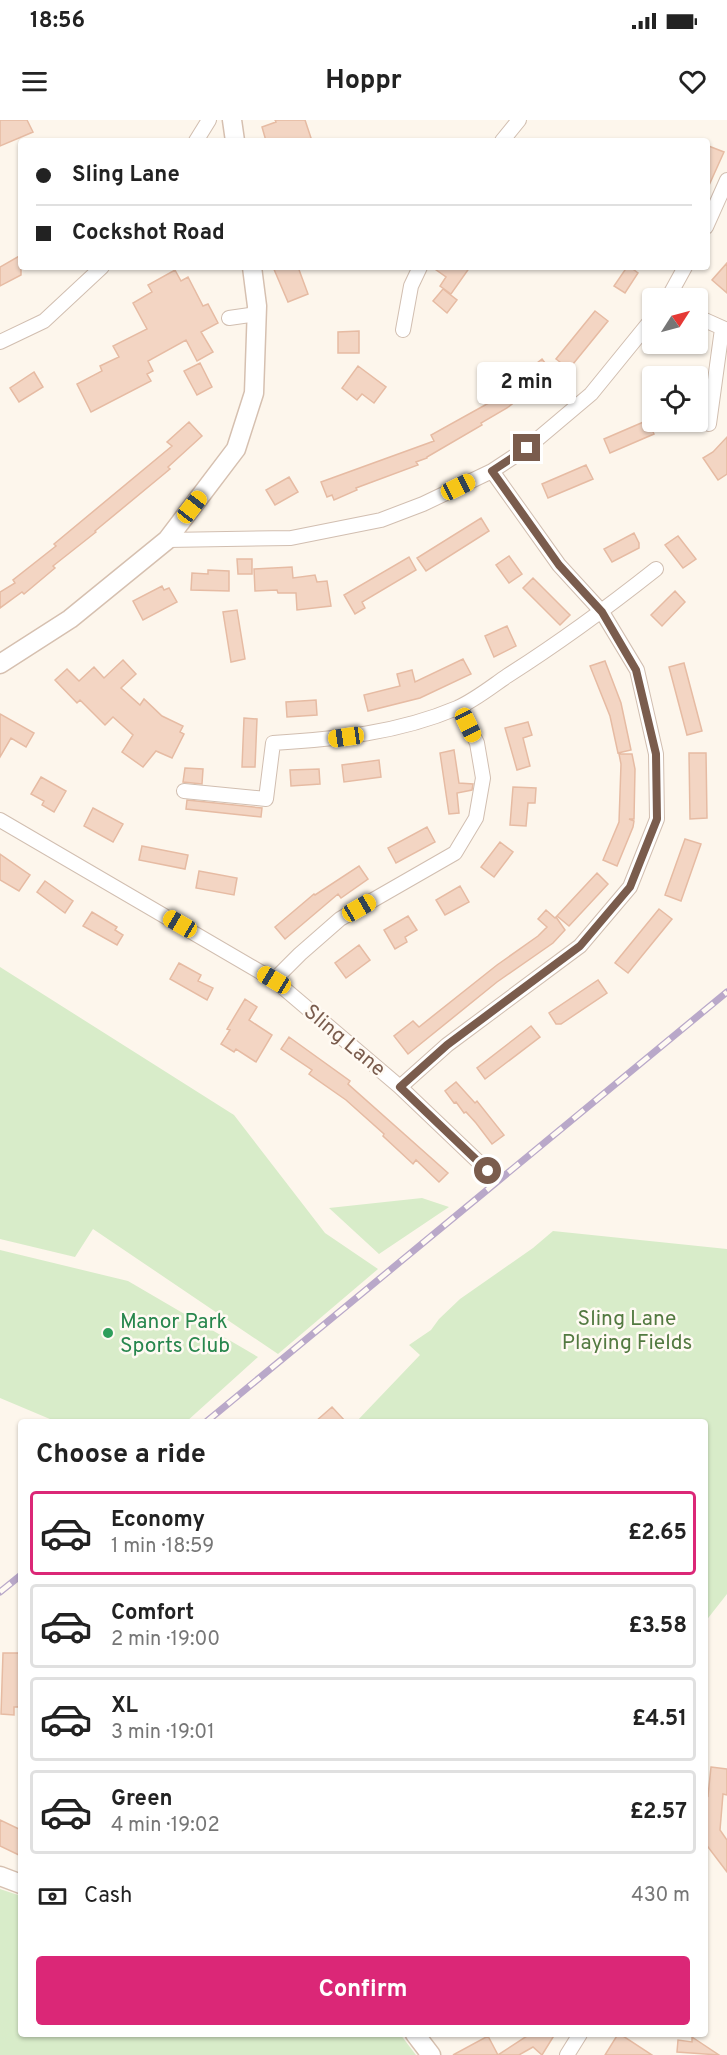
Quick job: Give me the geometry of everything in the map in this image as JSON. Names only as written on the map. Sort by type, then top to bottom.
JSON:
[{"type":"street","points":[[198,138],[209,120]]},
{"type":"street","points":[[232,120],[234,138]]},
{"type":"street","points":[[504,138],[519,120]]},
{"type":"street","points":[[710,217],[727,180]]},
{"type":"street","points":[[0,342],[44,321],[99,270]]},
{"type":"street","points":[[0,664],[70,619],[167,540],[236,448],[254,393],[257,314],[252,270]]},
{"type":"street","points":[[403,330],[411,286],[419,270]]},
{"type":"street","points":[[673,288],[683,270]]},
{"type":"street","points":[[230,318],[257,314]]},
{"type":"street","points":[[708,321],[724,330],[709,424]]},
{"type":"street","points":[[167,540],[291,538],[381,520],[423,504],[492,471],[527,448],[591,394],[642,331]]},
{"type":"street","points":[[400,1087],[447,1045],[580,946],[630,887],[657,819],[656,754],[636,670],[602,612],[559,565],[492,471]]},
{"type":"street","points":[[184,791],[266,799],[273,743],[330,739],[379,732],[422,721],[459,707],[529,663],[602,612],[656,569]]},
{"type":"street","points":[[274,980],[340,920],[455,853],[476,818],[483,778],[477,743],[459,707]]},
{"type":"street","name":"Sling Lane","points":[[0,820],[274,980],[400,1087],[488,1171]]},
{"type":"street","points":[[0,1876],[18,1883]]},
{"type":"street","points":[[417,2037],[431,2055]]},
{"type":"street","points":[[567,2055],[577,2037]]},
{"type":"green space","points":[[0,967],[234,1115],[325,1233],[378,1269],[278,1354],[93,1229],[75,1257],[0,1239]]},
{"type":"green space","points":[[422,1198],[449,1207],[379,1254],[329,1208]]},
{"type":"green space","name":"Sling Lane Playing Fields","points":[[553,1231],[727,1249],[727,1594],[708,1618],[708,1419],[359,1419],[420,1355],[409,1345],[431,1330],[460,1299],[533,1248]]},
{"type":"green space","name":"Manor Park Sports Club","points":[[0,1250],[128,1281],[258,1357],[189,1419],[50,1419],[0,1398]]},
{"type":"green space","points":[[0,1889],[18,1895],[18,2037],[402,2037],[416,2055],[0,2055]]},
{"type":"building","points":[[0,120],[27,120],[33,132],[0,146]]},
{"type":"building","points":[[275,120],[305,120],[311,138],[265,138],[262,127],[276,122]]},
{"type":"building","points":[[710,147],[724,152],[710,183]]},
{"type":"building","points":[[18,257],[18,270],[21,270],[21,275],[0,286],[0,267]]},
{"type":"building","points":[[727,263],[727,293],[712,280]]},
{"type":"building","points":[[175,270],[181,281],[188,277],[203,306],[208,304],[218,323],[201,332],[213,352],[197,361],[186,340],[148,361],[153,371],[147,374],[151,381],[91,412],[77,384],[102,371],[100,366],[119,357],[113,346],[147,329],[133,303],[152,292],[148,285]]},
{"type":"building","points":[[274,270],[299,270],[308,294],[288,302]]},
{"type":"building","points":[[436,270],[468,270],[451,294],[440,286],[446,277]]},
{"type":"building","points":[[625,270],[634,270],[638,273],[625,293],[614,286]]},
{"type":"building","points":[[443,289],[457,300],[447,313],[433,301]]},
{"type":"building","points":[[595,311],[608,321],[569,369],[556,359]]},
{"type":"building","points":[[359,331],[359,353],[338,353],[338,332]]},
{"type":"building","points":[[542,359],[552,372],[507,408],[481,423],[482,425],[427,458],[416,462],[418,465],[356,488],[357,490],[334,500],[332,495],[327,497],[321,482],[434,441],[431,435],[496,399],[494,397]]},
{"type":"building","points":[[200,363],[212,387],[197,395],[184,371]]},
{"type":"building","points":[[358,366],[386,387],[374,403],[362,394],[357,400],[342,388]]},
{"type":"building","points":[[34,372],[43,387],[19,402],[10,388]]},
{"type":"building","points":[[189,422],[202,436],[168,467],[170,469],[53,566],[55,568],[24,594],[22,592],[0,608],[0,592],[15,583],[13,580],[56,546],[54,544],[172,446],[167,442]]},
{"type":"building","points":[[642,423],[642,432],[653,432],[654,434],[610,453],[604,439]]},
{"type":"building","points":[[727,437],[727,474],[718,480],[703,458],[713,452]]},
{"type":"building","points":[[586,465],[593,479],[548,498],[542,484]]},
{"type":"building","points":[[289,477],[298,492],[275,505],[266,490]]},
{"type":"building","points":[[481,518],[489,531],[426,571],[417,558]]},
{"type":"building","points":[[634,533],[639,548],[612,562],[604,549]]},
{"type":"building","points":[[678,536],[696,559],[683,568],[665,545]]},
{"type":"building","points":[[509,556],[522,574],[509,583],[496,565]]},
{"type":"building","points":[[409,557],[416,570],[362,602],[365,608],[355,614],[344,595]]},
{"type":"building","points":[[237,559],[252,559],[252,574],[238,574]]},
{"type":"building","points":[[292,567],[293,578],[315,575],[317,582],[327,581],[331,606],[297,610],[296,593],[278,593],[277,590],[255,591],[254,569]]},
{"type":"building","points":[[208,570],[229,571],[229,591],[191,590],[192,573],[208,574]]},
{"type":"building","points":[[533,578],[570,615],[560,625],[523,588]]},
{"type":"building","points":[[162,586],[164,590],[169,588],[177,602],[143,620],[133,601]]},
{"type":"building","points":[[675,591],[685,602],[662,626],[651,615]]},
{"type":"building","points":[[237,610],[245,659],[231,662],[223,612]]},
{"type":"building","points":[[507,626],[516,646],[494,657],[485,636]]},
{"type":"building","points":[[463,659],[471,674],[420,698],[368,711],[364,695],[400,686],[397,674],[412,670],[415,682]]},
{"type":"building","points":[[123,660],[136,674],[121,688],[140,705],[144,699],[162,716],[183,726],[180,732],[184,734],[172,758],[156,751],[143,767],[122,752],[133,735],[113,717],[105,725],[80,700],[77,703],[55,680],[67,669],[79,681],[94,667],[104,678]]},
{"type":"building","points":[[605,661],[621,703],[631,750],[618,753],[610,716],[590,666]]},
{"type":"building","points":[[684,663],[702,731],[687,735],[669,667]]},
{"type":"building","points":[[316,700],[317,715],[287,717],[286,702]]},
{"type":"building","points":[[0,714],[34,733],[26,747],[11,738],[0,757]]},
{"type":"building","points":[[244,718],[257,719],[255,767],[242,767]]},
{"type":"building","points":[[528,722],[532,735],[523,738],[530,766],[517,770],[505,728]]},
{"type":"building","points":[[454,750],[459,783],[473,784],[472,790],[457,793],[459,813],[449,814],[440,753]]},
{"type":"building","points":[[689,753],[706,753],[707,818],[690,819]]},
{"type":"building","points":[[619,754],[632,754],[635,769],[634,819],[629,819],[634,821],[633,827],[617,866],[603,860],[619,822],[621,764]]},
{"type":"building","points":[[379,760],[381,777],[344,782],[342,765]]},
{"type":"building","points":[[185,768],[203,769],[202,784],[183,782]]},
{"type":"building","points":[[319,769],[320,784],[291,786],[290,770]]},
{"type":"building","points":[[41,777],[66,791],[54,812],[42,805],[44,801],[31,794]]},
{"type":"building","points":[[513,787],[536,788],[535,803],[528,803],[526,826],[510,825]]},
{"type":"building","points":[[187,800],[262,808],[261,817],[186,809]]},
{"type":"building","points":[[93,808],[123,824],[113,842],[84,826]]},
{"type":"building","points":[[427,827],[435,842],[396,863],[388,848]]},
{"type":"building","points":[[685,839],[701,844],[681,901],[665,895]]},
{"type":"building","points":[[500,842],[513,852],[494,877],[481,867]]},
{"type":"building","points":[[142,846],[188,855],[185,869],[139,860]]},
{"type":"building","points":[[0,854],[30,875],[19,891],[0,880]]},
{"type":"building","points":[[359,866],[368,879],[341,898],[338,894],[285,939],[275,927],[314,894]]},
{"type":"building","points":[[199,871],[237,878],[234,895],[196,888]]},
{"type":"building","points":[[597,873],[608,884],[569,926],[557,916]]},
{"type":"building","points":[[45,881],[73,901],[65,913],[37,892]]},
{"type":"building","points":[[460,886],[469,902],[445,915],[436,900]]},
{"type":"building","points":[[659,909],[672,919],[628,973],[615,963]]},
{"type":"building","points":[[546,910],[556,917],[565,930],[553,943],[497,982],[408,1054],[394,1036],[413,1021],[419,1027],[497,965],[538,936],[547,927],[538,919]]},
{"type":"building","points":[[92,912],[117,927],[115,930],[123,935],[117,945],[83,926]]},
{"type":"building","points":[[408,916],[417,930],[405,937],[407,942],[395,949],[384,930]]},
{"type":"building","points":[[359,945],[370,960],[346,978],[335,963]]},
{"type":"building","points":[[179,963],[201,975],[198,981],[213,988],[207,1000],[170,979]]},
{"type":"building","points":[[598,980],[607,993],[561,1024],[556,1024],[549,1013]]},
{"type":"building","points":[[245,999],[257,1007],[249,1020],[272,1035],[256,1062],[236,1049],[234,1052],[221,1044]]},
{"type":"building","points":[[531,1026],[540,1037],[485,1079],[477,1068]]},
{"type":"building","points":[[289,1037],[350,1081],[348,1084],[448,1173],[439,1182],[416,1160],[413,1164],[346,1100],[309,1074],[312,1070],[281,1049]]},
{"type":"building","points":[[456,1082],[475,1103],[477,1101],[504,1135],[492,1144],[476,1123],[456,1102],[454,1103],[445,1091]]},
{"type":"building","points":[[332,1407],[343,1419],[318,1419]]},
{"type":"building","points":[[3,1653],[18,1653],[18,1707],[14,1707],[14,1715],[1,1714]]},
{"type":"building","points":[[711,1767],[727,1769],[727,1795],[723,1794],[720,1830],[727,1840],[727,1872],[708,1847],[708,1796]]},
{"type":"building","points":[[0,1820],[18,1829],[18,1855],[0,1846]]},
{"type":"building","points":[[486,2037],[489,2037],[498,2055],[453,2055]]},
{"type":"building","points":[[525,2037],[553,2037],[542,2055],[533,2047],[519,2055],[498,2055]]},
{"type":"building","points":[[616,2037],[625,2037],[652,2055],[605,2055]]},
{"type":"building","points":[[692,2037],[719,2055],[677,2052],[678,2040],[692,2042]]},
{"type":"railway","points":[[210,1419],[727,992]]},
{"type":"railway","points":[[0,1592],[18,1577]]},
{"type":"place","name":"Manor Park Sports Club","points":[[108,1333]]},
{"type":"route","points":[[488,1171],[400,1087],[447,1045],[580,946],[630,887],[657,819],[656,754],[636,670],[602,612],[559,565],[492,471],[527,448]]}]
